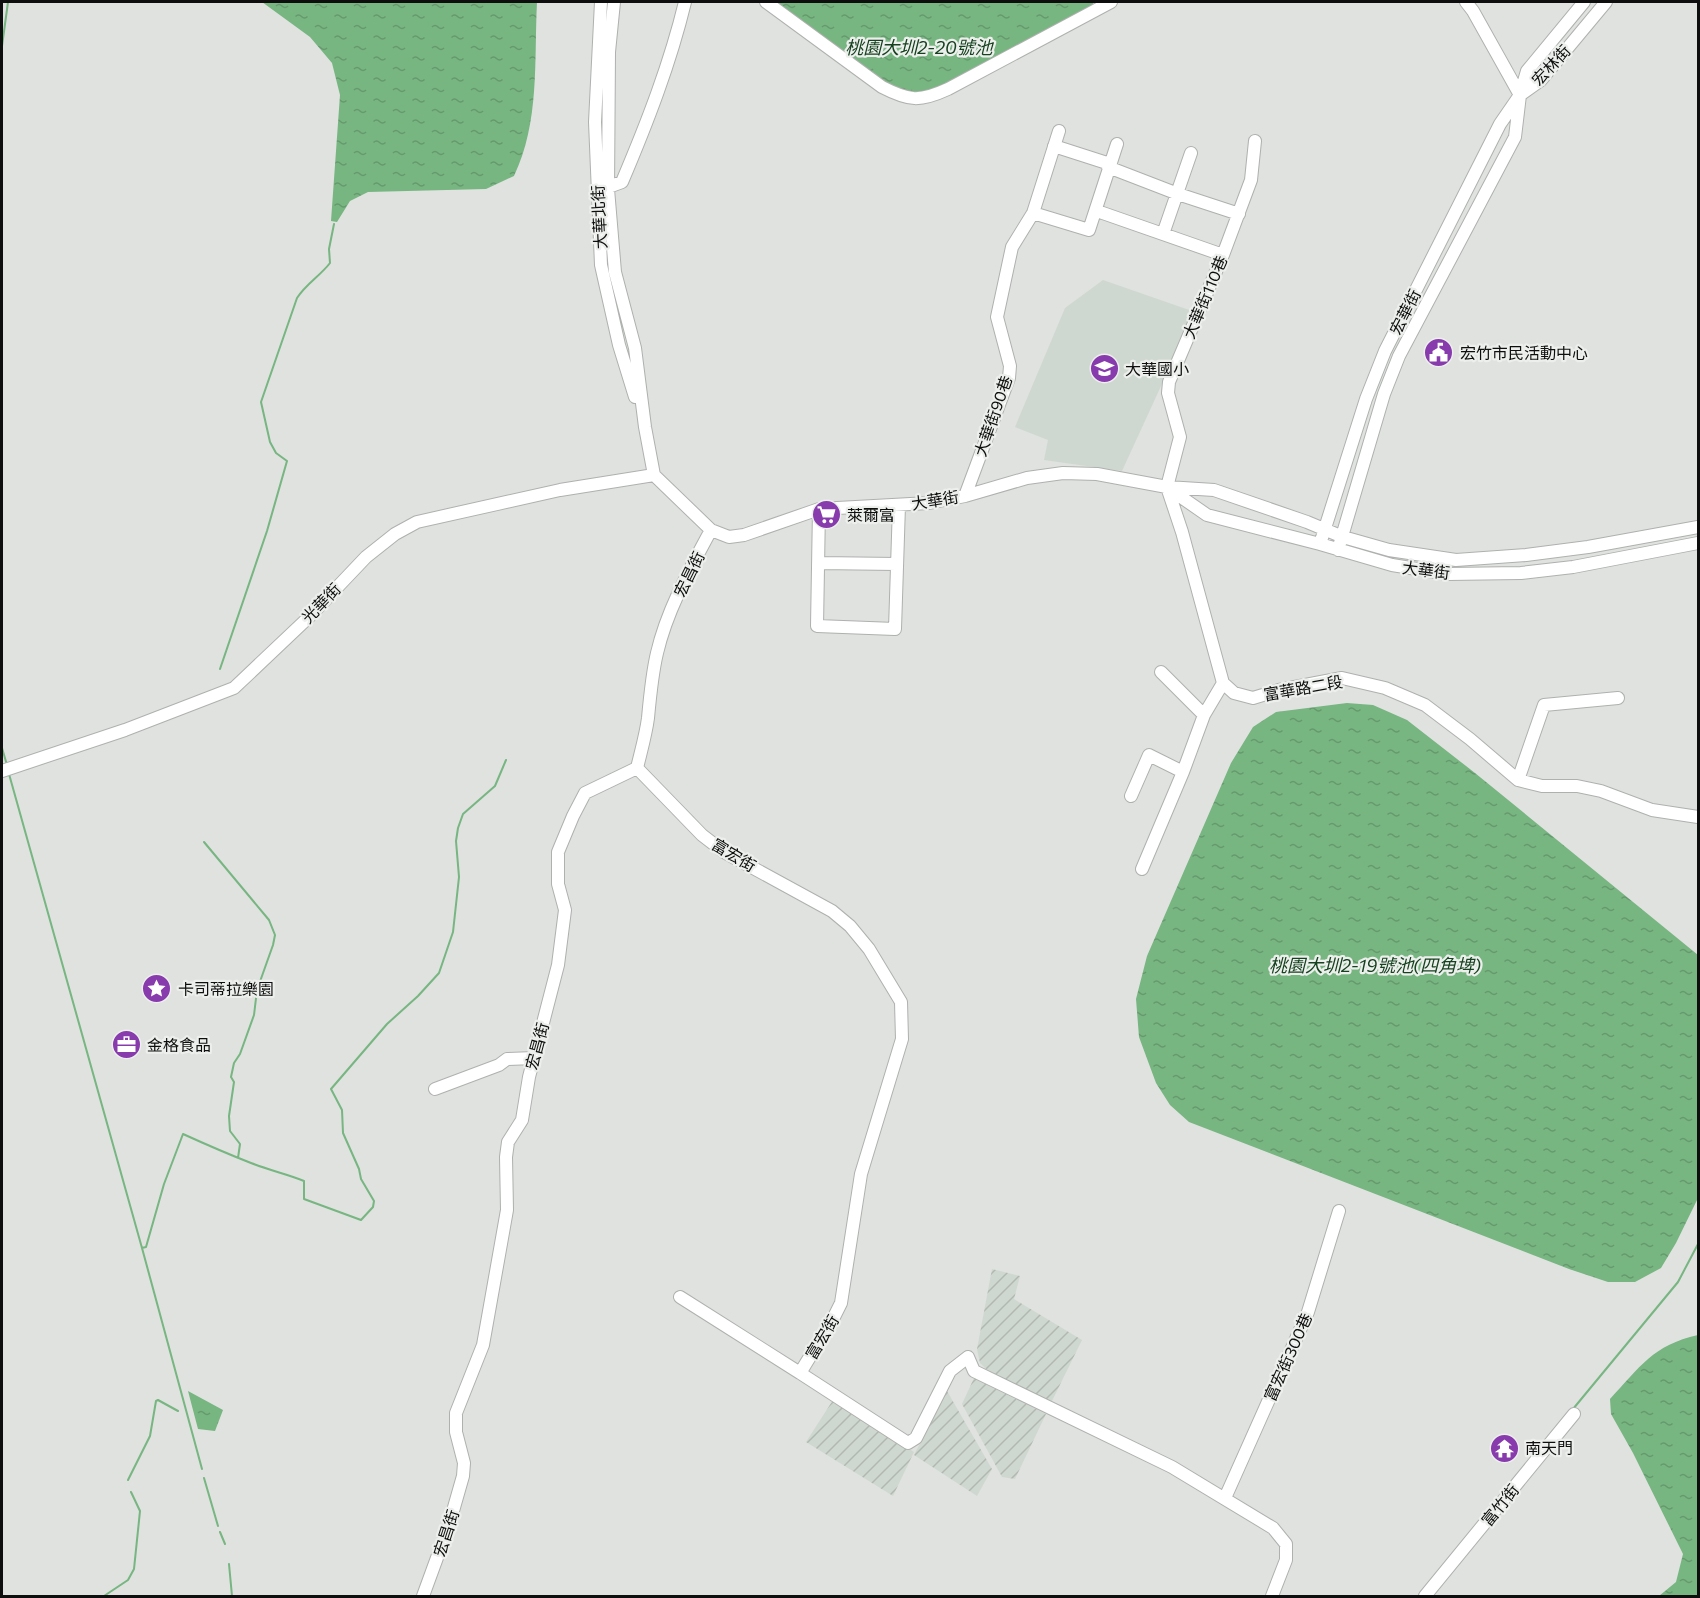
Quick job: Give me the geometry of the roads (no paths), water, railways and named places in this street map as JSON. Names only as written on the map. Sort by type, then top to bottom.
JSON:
[{"type":"street","name":"大華北街","points":[[601,2],[595,122],[615,272],[635,348],[654,475]]},
{"type":"street","name":"大華北街","points":[[603,190],[609,52],[614,2]]},
{"type":"street","points":[[603,190],[622,182],[650,116],[676,39],[685,2]]},
{"type":"street","points":[[766,2],[882,87],[912,100],[934,96],[1111,2]]},
{"type":"street","name":"宏林街","points":[[1520,95],[1527,71],[1584,2]]},
{"type":"street","name":"宏林街","points":[[1520,95],[1541,80],[1606,2]]},
{"type":"street","points":[[1472,5],[1520,95]]},
{"type":"street","name":"宏華街","points":[[1320,544],[1366,399],[1385,351],[1500,124],[1520,95]]},
{"type":"street","name":"宏華街","points":[[1338,550],[1384,394],[1398,358],[1515,137],[1520,95]]},
{"type":"street","name":"大華街90巷","points":[[966,496],[1009,378],[1010,366],[997,316],[1012,247],[1033,213],[1059,130]]},
{"type":"street","name":"大華街110巷","points":[[1167,487],[1180,437],[1168,393],[1169,382],[1239,214],[1251,180],[1255,141]]},
{"type":"street","points":[[1033,213],[1089,230],[1117,144]]},
{"type":"street","points":[[1054,146],[1178,194],[1239,214]]},
{"type":"street","points":[[1163,234],[1191,153]]},
{"type":"street","points":[[1097,211],[1223,255]]},
{"type":"street","points":[[1432,260],[1445,269]]},
{"type":"street","points":[[1385,351],[1398,358]]},
{"type":"street","name":"大華街","points":[[711,530],[729,537],[744,535],[819,509],[929,503],[966,496],[1027,478],[1063,473],[1097,474],[1167,487],[1214,490],[1343,537],[1389,550],[1456,560],[1588,547],[1698,527]]},
{"type":"street","points":[[654,475],[711,530]]},
{"type":"street","name":"光華街","points":[[2,771],[124,730],[234,687],[301,625],[366,557],[395,534],[417,522],[560,490],[654,475]]},
{"type":"street","points":[[1142,869],[1204,714],[1223,682],[1182,532],[1167,487]]},
{"type":"street","name":"大華街","points":[[1167,487],[1207,515],[1392,565],[1448,574],[1516,573],[1573,567],[1698,543]]},
{"type":"street","points":[[819,509],[817,626],[895,629],[899,506]]},
{"type":"street","name":"宏昌街","points":[[423,1596],[449,1525],[463,1476],[464,1463],[456,1432],[456,1413],[483,1345],[507,1210],[508,1142],[522,1120],[534,1058],[558,965],[565,910],[558,884],[558,852],[585,793],[637,768],[648,720],[657,653],[664,627],[711,530]]},
{"type":"street","points":[[1649,536],[1652,552]]},
{"type":"street","points":[[1511,556],[1516,573]]},
{"type":"street","points":[[818,563],[897,564]]},
{"type":"street","points":[[1161,672],[1204,714]]},
{"type":"street","name":"富華路二段","points":[[1223,682],[1234,693],[1253,698],[1280,690],[1342,678],[1385,688],[1425,705],[1518,780],[1542,786],[1577,786],[1601,790],[1652,810],[1698,817]]},
{"type":"street","points":[[1518,780],[1544,705],[1618,698]]},
{"type":"street","points":[[1131,796],[1149,755],[1183,771]]},
{"type":"street","name":"富宏街","points":[[637,768],[702,835],[724,852],[832,910],[850,926],[869,949],[901,1002],[902,1039],[861,1174],[841,1303],[800,1373],[908,1443],[916,1438],[950,1371],[968,1357],[974,1371],[1172,1467],[1273,1528],[1286,1544],[1286,1560],[1272,1596]]},
{"type":"street","points":[[435,1089],[499,1065],[507,1059],[534,1058]]},
{"type":"street","name":"富宏街300巷","points":[[1225,1498],[1308,1312],[1339,1211]]},
{"type":"street","points":[[680,1297],[800,1373]]},
{"type":"street","name":"富竹街","points":[[1425,1596],[1574,1414]]},
{"type":"water","points":[[262,2],[537,2],[532,113],[522,155],[514,176],[486,189],[368,192],[350,201],[337,222],[331,221],[340,95],[332,63],[310,37]]},
{"type":"water","name":"桃園大圳2-20號池","points":[[773,2],[1094,2],[1091,7],[947,87],[912,96],[893,89]]},
{"type":"water","name":"桃園大圳2-19號池(四角埤)","points":[[1347,703],[1373,705],[1407,720],[1698,955],[1698,1198],[1661,1268],[1635,1282],[1608,1282],[1569,1269],[1189,1122],[1170,1105],[1156,1083],[1139,1037],[1136,999],[1147,956],[1231,763],[1253,727],[1276,712]]},
{"type":"water","points":[[1698,1335],[1698,1596],[1659,1596],[1676,1582],[1683,1554],[1611,1414],[1610,1399],[1639,1367],[1658,1351],[1683,1339]]},
{"type":"water","points":[[188,1391],[223,1410],[215,1431],[198,1429]]},
{"type":"waterway","points":[[2,46],[8,2]]},
{"type":"waterway","points":[[220,669],[267,531],[287,461],[276,453],[270,442],[261,402],[297,298],[330,263],[329,249],[334,224]]},
{"type":"waterway","points":[[2,748],[7,765]]},
{"type":"waterway","points":[[9,774],[142,1248],[146,1247],[164,1184],[183,1134],[251,1163],[304,1181],[304,1199],[361,1220],[373,1207],[374,1201],[361,1179],[343,1133],[342,1110],[331,1089],[387,1024],[439,973],[453,932],[459,877],[456,841],[458,828],[463,814],[495,786],[506,760]]},
{"type":"waterway","points":[[204,842],[269,920],[275,935],[257,990],[254,1015],[240,1054],[234,1063],[231,1077],[234,1082],[229,1116],[230,1131],[240,1144],[238,1158]]},
{"type":"waterway","points":[[1573,1409],[1678,1282],[1698,1244]]},
{"type":"waterway","points":[[142,1248],[202,1469]]},
{"type":"waterway","points":[[128,1480],[150,1436],[156,1401],[178,1411]]},
{"type":"waterway","points":[[204,1478],[218,1526]]},
{"type":"waterway","points":[[104,1596],[128,1580],[134,1569],[140,1511],[131,1492]]},
{"type":"waterway","points":[[220,1532],[225,1544]]},
{"type":"waterway","points":[[229,1564],[232,1596]]},
{"type":"place","name":"宏竹市民活動中心","points":[[1439,353]]},
{"type":"place","name":"大華國小","points":[[1104,369]]},
{"type":"place","name":"萊爾富","points":[[826,515]]},
{"type":"place","name":"卡司蒂拉樂園","points":[[157,989]]},
{"type":"place","name":"金格食品","points":[[126,1045]]},
{"type":"place","name":"南天門","points":[[1504,1448]]}]
